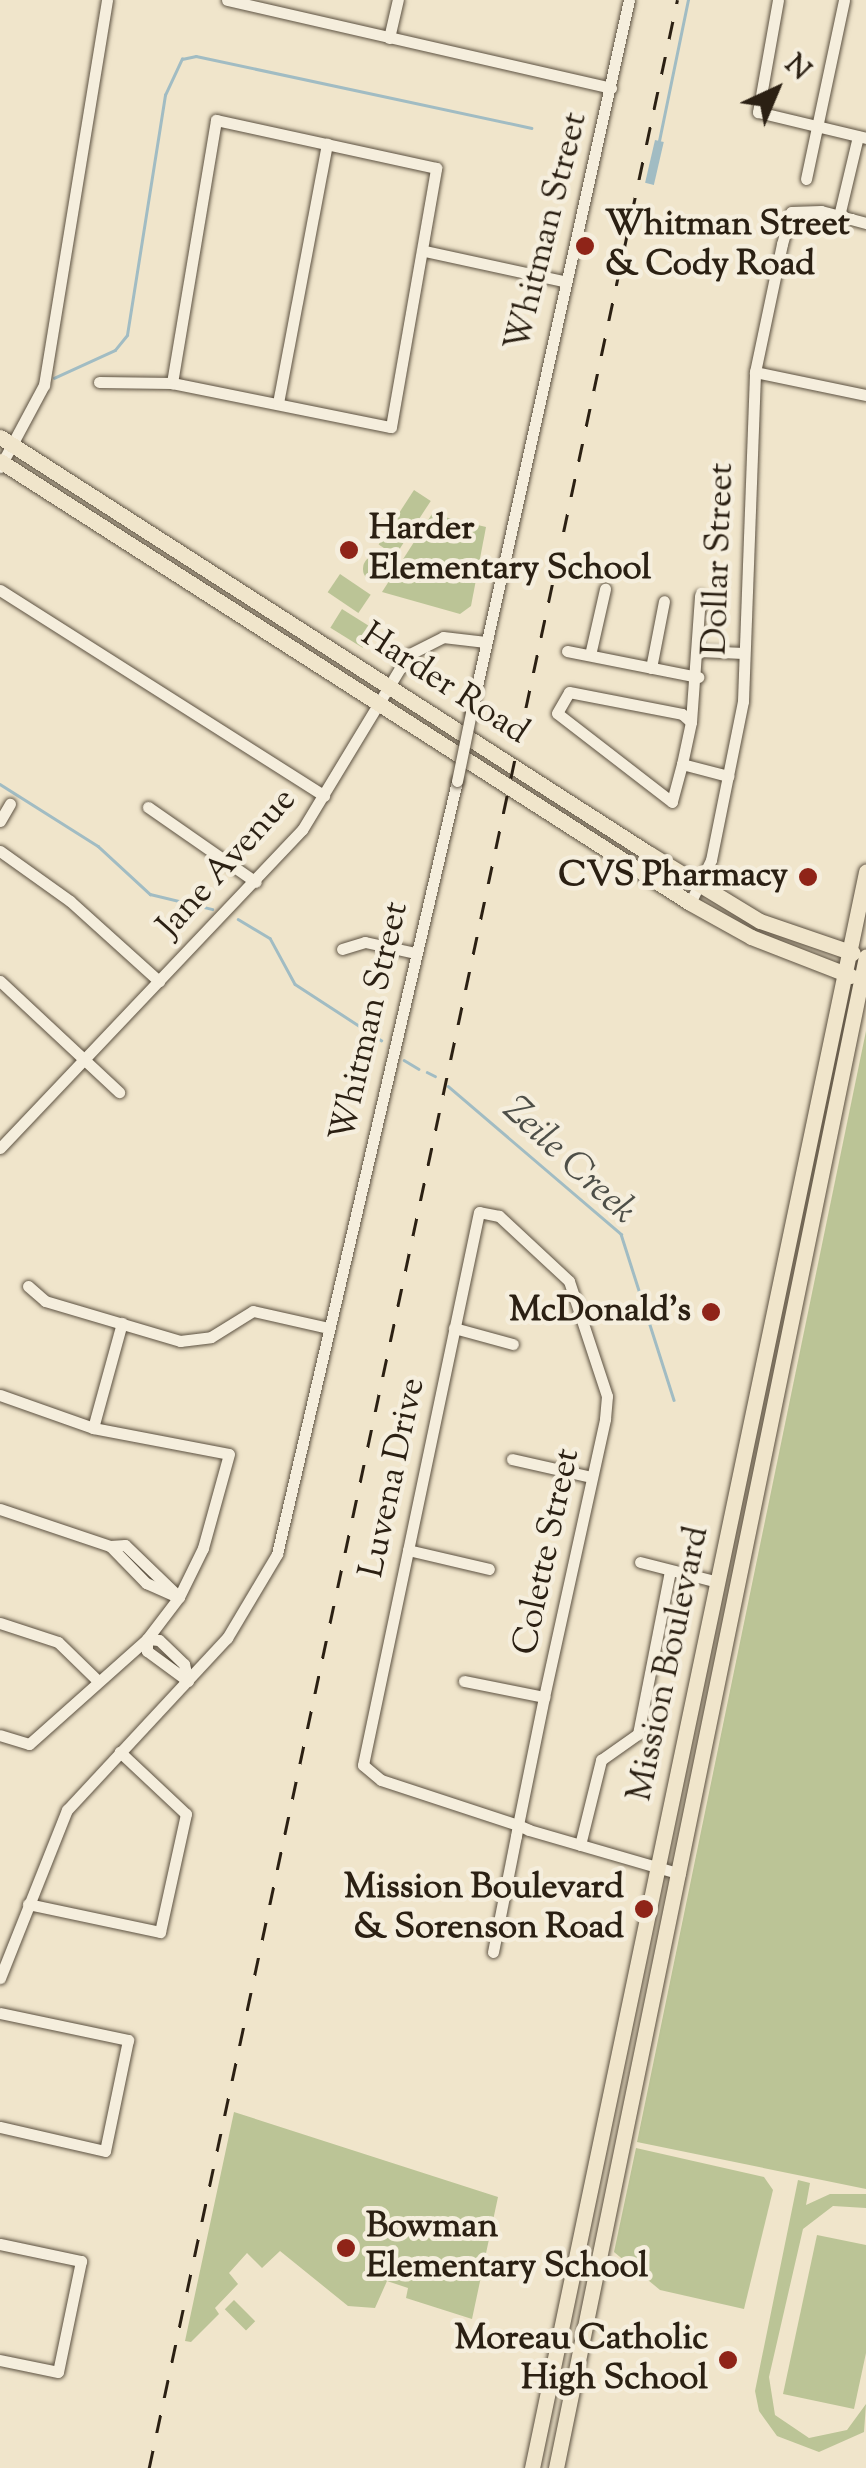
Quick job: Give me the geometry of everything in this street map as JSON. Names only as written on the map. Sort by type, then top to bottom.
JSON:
[{"type":"main road","name":"Harder Road","points":[[7,442],[760,921],[866,958]]},
{"type":"main road","name":"Harder Road","points":[[1,464],[690,904],[751,936],[857,977]]},
{"type":"main road","name":"Mission Boulevard","points":[[556,2468],[680,1874],[857,977],[848,951],[866,872]]},
{"type":"main road","name":"Mission Boulevard","points":[[532,2468],[598,2168],[780,1285],[857,977],[866,958]]},
{"type":"main road","points":[[780,1285],[786,1294],[778,1331],[783,1354]]},
{"type":"main road","points":[[598,2168],[608,2227]]},
{"type":"street","points":[[1,464],[7,442],[48,372],[106,0]]},
{"type":"street","points":[[227,0],[278,6],[389,38],[611,88]]},
{"type":"street","points":[[389,38],[398,0]]},
{"type":"street","name":"Whitman Street","points":[[0,1978],[59,1822],[242,1618],[277,1554],[457,781],[563,281],[629,0]]},
{"type":"street","points":[[778,0],[756,108],[862,137],[839,216],[866,223]]},
{"type":"street","points":[[806,178],[844,0]]},
{"type":"street","points":[[100,382],[172,384],[391,427],[425,251],[436,168],[216,120],[172,384]]},
{"type":"street","points":[[278,403],[327,144]]},
{"type":"street","name":"Dollar Street","points":[[690,904],[711,860],[744,701],[755,372],[791,212],[839,216]]},
{"type":"street","points":[[425,251],[563,281]]},
{"type":"street","points":[[755,372],[866,395]]},
{"type":"street","points":[[590,656],[605,588]]},
{"type":"street","points":[[0,590],[324,796]]},
{"type":"street","points":[[691,722],[682,714],[569,692],[558,713],[672,802],[691,722],[698,677],[700,595]]},
{"type":"street","points":[[651,668],[664,601]]},
{"type":"street","name":"Jane Avenue","points":[[0,1148],[256,882],[324,796],[387,682],[425,642],[451,637],[486,642]]},
{"type":"street","points":[[567,651],[698,677]]},
{"type":"street","points":[[700,651],[743,653]]},
{"type":"street","points":[[682,764],[728,776]]},
{"type":"street","points":[[0,820],[10,804]]},
{"type":"street","points":[[148,806],[256,882]]},
{"type":"street","points":[[0,851],[70,901],[159,981]]},
{"type":"street","points":[[342,949],[365,942],[414,953]]},
{"type":"street","points":[[0,982],[119,1092]]},
{"type":"street","points":[[0,1125],[12,1136]]},
{"type":"street","name":"Luvena Drive","points":[[479,1212],[363,1755],[372,1776],[518,1826]]},
{"type":"street","name":"Colette Street","points":[[479,1212],[499,1216],[575,1290],[606,1383],[591,1477],[493,1952]]},
{"type":"street","points":[[28,1286],[44,1301],[198,1342],[253,1310],[329,1328]]},
{"type":"street","points":[[92,1428],[122,1324]]},
{"type":"street","points":[[454,1328],[512,1344]]},
{"type":"street","points":[[0,1396],[92,1428],[229,1454],[216,1514],[179,1598],[147,1639],[96,1679],[28,1744],[0,1735]]},
{"type":"street","points":[[512,1459],[591,1477]]},
{"type":"street","points":[[0,1509],[110,1546],[136,1550],[179,1598]]},
{"type":"street","points":[[408,1550],[489,1569]]},
{"type":"street","points":[[640,1562],[718,1582]]},
{"type":"street","points":[[580,1845],[601,1760],[638,1734],[670,1571]]},
{"type":"street","points":[[0,1623],[58,1642],[96,1679]]},
{"type":"street","points":[[147,1639],[158,1640],[184,1664],[188,1681]]},
{"type":"street","points":[[464,1681],[544,1697]]},
{"type":"street","points":[[28,1904],[160,1932],[186,1814],[120,1752]]},
{"type":"street","points":[[518,1826],[680,1874]]},
{"type":"street","points":[[0,2013],[128,2040],[105,2152],[0,2128]]},
{"type":"street","points":[[0,2244],[81,2262],[58,2372],[0,2360]]},
{"type":"green space","points":[[414,490],[431,501],[395,555],[379,545]]},
{"type":"green space","points":[[432,514],[486,527],[471,606],[460,614],[382,592]]},
{"type":"green space","points":[[377,555],[387,559],[391,569],[387,579],[377,583],[367,579],[363,569],[367,559]]},
{"type":"green space","points":[[340,574],[371,595],[358,613],[328,592]]},
{"type":"green space","points":[[342,609],[374,629],[363,648],[330,628]]},
{"type":"green space","points":[[866,1031],[866,2189],[637,2142]]},
{"type":"green space","points":[[234,2112],[498,2197],[472,2319],[406,2298],[408,2288],[387,2281],[375,2308],[348,2306],[280,2251],[262,2268],[247,2253],[229,2273],[238,2284],[215,2308],[219,2314],[191,2342],[185,2341]]},
{"type":"green space","points":[[636,2148],[764,2177],[773,2190],[744,2309],[660,2290],[614,2252]]},
{"type":"green space","points":[[798,2180],[810,2183],[806,2205],[830,2194],[866,2194],[866,2208],[833,2206],[803,2229],[769,2377],[775,2415],[809,2438],[847,2430],[866,2404],[864,2432],[819,2452],[777,2436],[759,2411],[755,2391]]},
{"type":"green space","points":[[817,2235],[866,2245],[866,2353],[854,2409],[783,2394]]},
{"type":"green space","points":[[234,2300],[255,2321],[246,2330],[225,2309]]},
{"type":"water","points":[[655,140],[664,142],[654,185],[645,183]]},
{"type":"waterway","points":[[659,141],[688,0]]},
{"type":"waterway","points":[[54,378],[115,350],[127,335],[165,95],[182,59],[196,56],[531,128]]},
{"type":"waterway","name":"Zeile Creek","points":[[0,784],[98,846],[150,894],[212,909]]},
{"type":"waterway","name":"Zeile Creek","points":[[238,919],[270,938],[295,984],[381,1040]]},
{"type":"waterway","name":"Zeile Creek","points":[[404,1060],[419,1069]]},
{"type":"waterway","name":"Zeile Creek","points":[[427,1072],[435,1076]]},
{"type":"waterway","name":"Zeile Creek","points":[[448,1086],[621,1234],[674,1400]]},
{"type":"railway","points":[[149,2468],[677,0]]},
{"type":"place","name":"Whitman Street & Cody Road","points":[[585,246]]},
{"type":"place","name":"Harder Elementary School","points":[[349,550]]},
{"type":"place","name":"CVS Pharmacy","points":[[808,877]]},
{"type":"place","name":"McDonald's","points":[[711,1312]]},
{"type":"place","name":"Mission Boulevard & Sorenson Road","points":[[644,1909]]},
{"type":"place","name":"Bowman Elementary School","points":[[346,2248]]},
{"type":"place","name":"Moreau Catholic High School","points":[[728,2360]]}]
